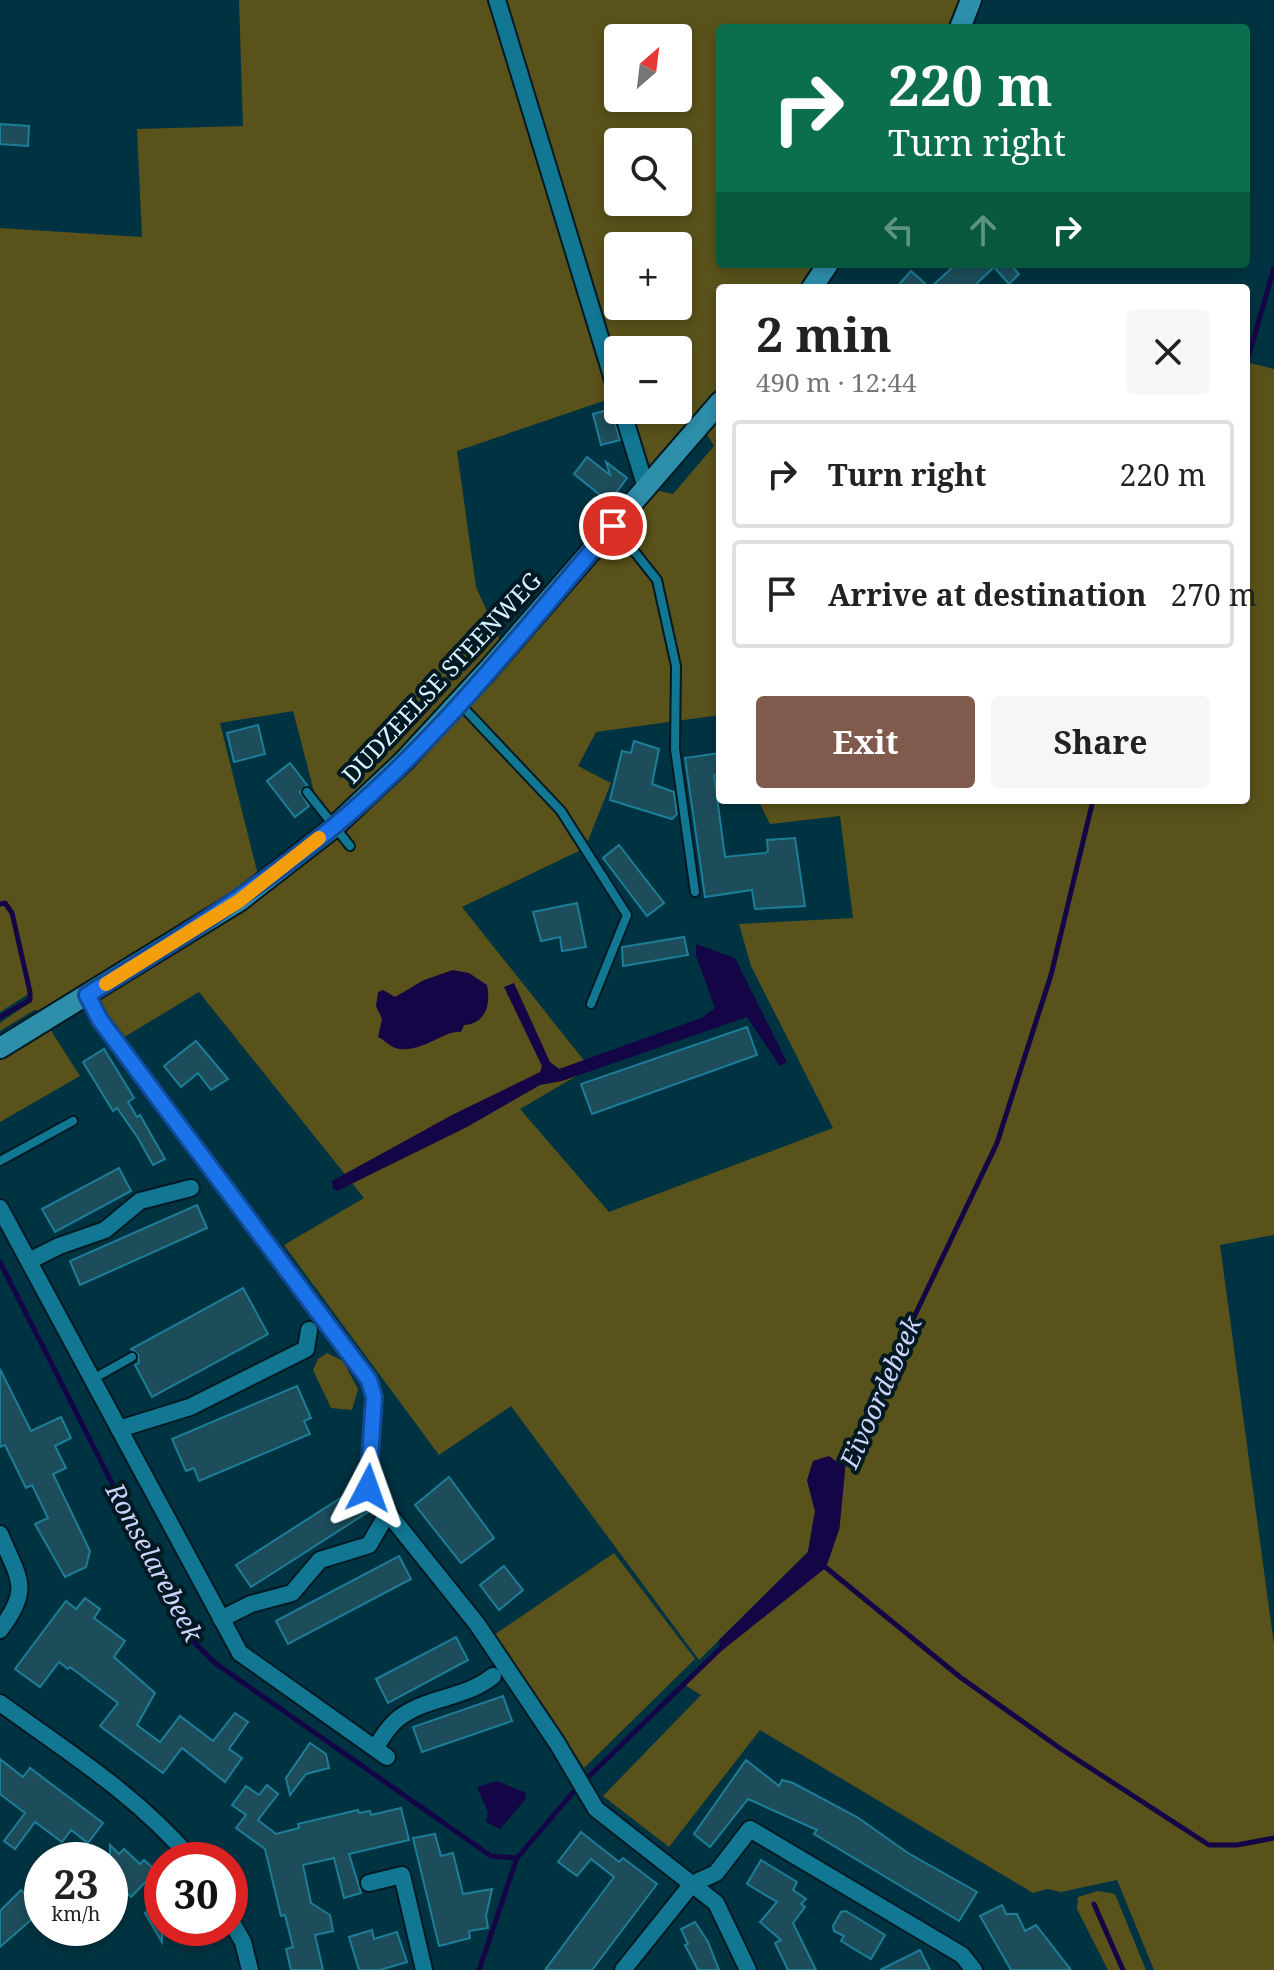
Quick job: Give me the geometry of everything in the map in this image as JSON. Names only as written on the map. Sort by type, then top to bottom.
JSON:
[{"type":"main road","points":[[962,24],[971,0]]},
{"type":"main road","name":"DUDZEELSE STEENWEG","points":[[0,1048],[239,901],[334,827],[404,761],[459,702],[716,407]]},
{"type":"street","points":[[497,0],[604,350]]},
{"type":"street","points":[[626,424],[646,488]]},
{"type":"street","points":[[87,995],[100,1020],[369,1380],[374,1397],[368,1488],[477,1624],[584,1785],[596,1809],[716,1903],[748,1970]]},
{"type":"street","points":[[29,1261],[59,1246],[105,1230],[140,1201],[191,1188]]},
{"type":"street","points":[[0,1208],[240,1653],[381,1753],[396,1720],[437,1699],[469,1693],[493,1676]]},
{"type":"street","points":[[119,1429],[190,1407],[234,1388],[306,1349],[309,1330]]},
{"type":"street","points":[[221,1619],[251,1604],[292,1593],[320,1560],[369,1545],[383,1521]]},
{"type":"street","points":[[0,1534],[19,1581],[19,1605],[0,1630]]},
{"type":"street","points":[[0,1703],[130,1796],[177,1842]]},
{"type":"street","points":[[623,1970],[692,1884],[716,1873],[750,1829],[962,1955],[974,1970]]},
{"type":"street","points":[[369,1883],[402,1875],[424,1970]]},
{"type":"street","points":[[244,1946],[250,1970]]},
{"type":"lane","points":[[613,526],[639,553],[657,580],[676,666],[675,749],[695,892]]},
{"type":"lane","points":[[459,702],[561,811],[627,915],[591,1004]]},
{"type":"lane","points":[[307,792],[350,846]]},
{"type":"lane","points":[[0,1161],[73,1121]]},
{"type":"lane","points":[[92,1379],[132,1357]]},
{"type":"shaded area","points":[[239,0],[971,0],[962,24],[716,24],[716,268],[825,268],[815,284],[716,284],[716,407],[647,488],[673,494],[714,446],[706,433],[716,421],[716,716],[596,732],[578,766],[611,783],[585,848],[462,907],[590,1068],[520,1109],[609,1212],[833,1128],[751,966],[739,924],[853,918],[840,816],[770,824],[760,804],[1250,804],[1250,363],[1274,369],[1274,1235],[1220,1245],[1274,1645],[1274,1970],[1154,1970],[1117,1880],[1061,1892],[1047,1889],[1033,1893],[760,1730],[669,1847],[603,1796],[701,1695],[683,1684],[720,1649],[824,1566],[837,1528],[807,1480],[815,1511],[808,1552],[699,1660],[511,1406],[439,1455],[284,1245],[364,1198],[199,992],[116,1042],[87,995],[44,1021],[36,1009],[0,1031],[0,1023],[31,1002],[30,993],[0,1012],[0,228],[142,237],[137,129],[243,126]],"holes":[[[604,336],[692,336],[692,424],[626,424],[646,488],[505,651],[476,587],[457,451],[604,401]],[[293,711],[318,807],[333,827],[260,883],[220,723]]]},
{"type":"shaded area","points":[[696,944],[735,958],[787,1062],[780,1066],[747,1017],[562,1081],[540,1085],[467,1127],[337,1191],[333,1189],[332,1181],[452,1115],[540,1072],[542,1066],[504,987],[514,983],[550,1062],[559,1069],[701,1018],[715,1008],[696,956]]},
{"type":"shaded area","points":[[453,970],[469,973],[487,985],[487,1006],[482,1017],[464,1025],[461,1032],[408,1049],[396,1048],[378,1037],[382,1019],[376,1006],[378,992],[383,990],[395,997],[424,980]]},
{"type":"shaded area","points":[[50,1029],[80,1076],[0,1122],[0,1059]]},
{"type":"shaded area","points":[[327,1353],[343,1361],[358,1389],[352,1410],[331,1408],[313,1370],[318,1359]]},
{"type":"shaded area","points":[[829,1456],[843,1466],[837,1528],[824,1566],[720,1649],[719,1640],[808,1552],[815,1511],[807,1480],[813,1461]]},
{"type":"shaded area","points":[[614,1553],[695,1659],[584,1768],[494,1635]]},
{"type":"shaded area","points":[[497,1781],[526,1793],[525,1800],[500,1829],[486,1822],[488,1812],[477,1787]]},
{"type":"shaded area","points":[[1098,1891],[1115,1894],[1146,1970],[1108,1970],[1077,1909],[1078,1897]]},
{"type":"building","points":[[0,124],[29,126],[28,146],[0,144]]},
{"type":"building","points":[[952,268],[993,268],[976,284],[934,284]]},
{"type":"building","points":[[995,268],[1014,268],[1019,274],[1009,284]]},
{"type":"building","points":[[911,271],[926,284],[900,284]]},
{"type":"building","points":[[604,411],[604,424],[615,424],[620,440],[601,445],[593,414]]},
{"type":"building","points":[[587,457],[610,475],[606,462],[627,478],[609,502],[574,474]]},
{"type":"building","points":[[258,725],[265,754],[234,762],[227,733]]},
{"type":"building","points":[[634,741],[659,749],[652,784],[674,792],[677,814],[672,819],[610,800],[622,751],[631,753]]},
{"type":"building","points":[[716,754],[716,804],[725,857],[765,853],[768,851],[767,840],[795,838],[805,906],[755,909],[752,890],[705,897],[685,758]]},
{"type":"building","points":[[290,763],[307,785],[300,792],[309,806],[295,817],[267,781]]},
{"type":"building","points":[[619,845],[664,903],[647,916],[603,858]]},
{"type":"building","points":[[577,903],[586,947],[562,951],[560,937],[541,941],[533,912]]},
{"type":"building","points":[[684,937],[688,955],[623,966],[622,947]]},
{"type":"building","points":[[747,1027],[757,1055],[592,1114],[581,1084]]},
{"type":"building","points":[[196,1041],[228,1079],[211,1090],[198,1073],[181,1087],[164,1066]]},
{"type":"building","points":[[104,1049],[134,1098],[128,1102],[137,1117],[140,1115],[165,1159],[153,1165],[138,1138],[117,1108],[113,1111],[83,1062]]},
{"type":"building","points":[[119,1168],[131,1191],[55,1232],[42,1209]]},
{"type":"building","points":[[197,1205],[207,1228],[80,1285],[70,1261]]},
{"type":"building","points":[[243,1288],[268,1334],[152,1397],[135,1365],[139,1363],[138,1354],[131,1349]]},
{"type":"building","points":[[0,1369],[31,1431],[61,1417],[71,1438],[55,1446],[66,1468],[53,1474],[90,1551],[86,1567],[65,1577],[35,1524],[48,1518],[32,1485],[26,1488],[5,1445],[0,1447]]},
{"type":"building","points":[[297,1386],[311,1418],[304,1421],[310,1434],[199,1481],[194,1468],[186,1471],[172,1439]]},
{"type":"building","points":[[449,1477],[494,1538],[461,1563],[415,1505]]},
{"type":"building","points":[[353,1490],[368,1512],[251,1587],[236,1565]]},
{"type":"building","points":[[399,1556],[411,1579],[288,1644],[276,1621]]},
{"type":"building","points":[[504,1566],[523,1590],[499,1610],[480,1585]]},
{"type":"building","points":[[85,1598],[100,1609],[94,1618],[125,1641],[114,1657],[155,1693],[137,1725],[160,1742],[180,1716],[213,1741],[235,1713],[248,1722],[229,1749],[242,1758],[225,1782],[182,1748],[163,1773],[100,1726],[118,1703],[70,1667],[68,1669],[59,1662],[40,1687],[15,1669],[66,1601],[76,1609]]},
{"type":"building","points":[[456,1637],[468,1660],[388,1703],[376,1679]]},
{"type":"building","points":[[503,1696],[512,1721],[422,1752],[413,1727]]},
{"type":"building","points":[[310,1743],[326,1754],[329,1768],[306,1774],[290,1795],[286,1778]]},
{"type":"building","points":[[0,1759],[23,1777],[30,1768],[103,1823],[89,1842],[71,1830],[62,1842],[35,1822],[15,1849],[4,1841],[25,1813],[0,1794]]},
{"type":"building","points":[[746,1760],[779,1786],[782,1780],[793,1783],[857,1817],[908,1853],[977,1892],[959,1921],[814,1834],[817,1830],[748,1799],[710,1847],[694,1834]]},
{"type":"building","points":[[267,1785],[278,1794],[258,1820],[276,1834],[299,1828],[298,1824],[358,1810],[359,1813],[370,1811],[371,1815],[401,1808],[409,1840],[349,1854],[361,1893],[344,1898],[334,1858],[303,1865],[311,1903],[330,1915],[333,1931],[315,1935],[323,1970],[291,1970],[286,1949],[293,1947],[285,1915],[281,1916],[265,1849],[236,1828],[246,1815],[232,1805],[246,1786],[259,1795]]},
{"type":"building","points":[[581,1832],[619,1862],[623,1858],[657,1884],[592,1970],[545,1970],[614,1877],[591,1859],[577,1876],[558,1862]]},
{"type":"building","points":[[435,1834],[441,1856],[453,1853],[463,1894],[492,1889],[486,1916],[488,1928],[469,1931],[470,1938],[439,1946],[413,1838]]},
{"type":"building","points":[[128,1853],[140,1864],[144,1860],[144,1883],[131,1897],[128,1894]]},
{"type":"building","points":[[761,1860],[797,1882],[793,1890],[806,1899],[801,1904],[805,1907],[793,1923],[816,1970],[788,1970],[775,1943],[781,1940],[760,1922],[777,1902],[747,1884]]},
{"type":"building","points":[[21,1890],[24,1893],[24,1926],[0,1947],[0,1911]]},
{"type":"building","points":[[1002,1905],[1006,1914],[1017,1914],[1025,1931],[1036,1925],[1071,1970],[1011,1970],[980,1916]]},
{"type":"building","points":[[846,1911],[885,1935],[871,1959],[841,1941],[844,1936],[834,1931],[833,1926],[841,1912]]},
{"type":"building","points":[[695,1922],[708,1942],[719,1970],[698,1970],[685,1945],[688,1944],[681,1929]]},
{"type":"building","points":[[372,1930],[374,1939],[397,1932],[407,1962],[380,1970],[359,1970],[349,1937]]},
{"type":"building","points":[[920,1950],[930,1970],[880,1970]]},
{"type":"waterway","name":"Eivoordebeek","points":[[1250,352],[1274,268]]},
{"type":"waterway","name":"Eivoordebeek","points":[[479,1970],[517,1858],[576,1789],[720,1649],[824,1566],[837,1528],[843,1466],[997,1143],[1051,975],[1092,804]]},
{"type":"waterway","name":"Ronselarebeek","points":[[0,904],[5,903],[12,913],[30,992],[30,1000],[0,1017]]},
{"type":"waterway","name":"Ronselarebeek","points":[[0,1262],[191,1639],[215,1663],[491,1856],[517,1858]]},
{"type":"waterway","points":[[824,1566],[960,1677],[1061,1749],[1209,1845],[1237,1845],[1274,1838]]},
{"type":"waterway","points":[[1094,1904],[1123,1970]]},
{"type":"slow traffic","points":[[106,984],[239,901],[319,838]]},
{"type":"route","points":[[368,1488],[374,1397],[369,1380],[100,1020],[87,995],[239,901],[334,827],[404,761],[613,526]]}]
